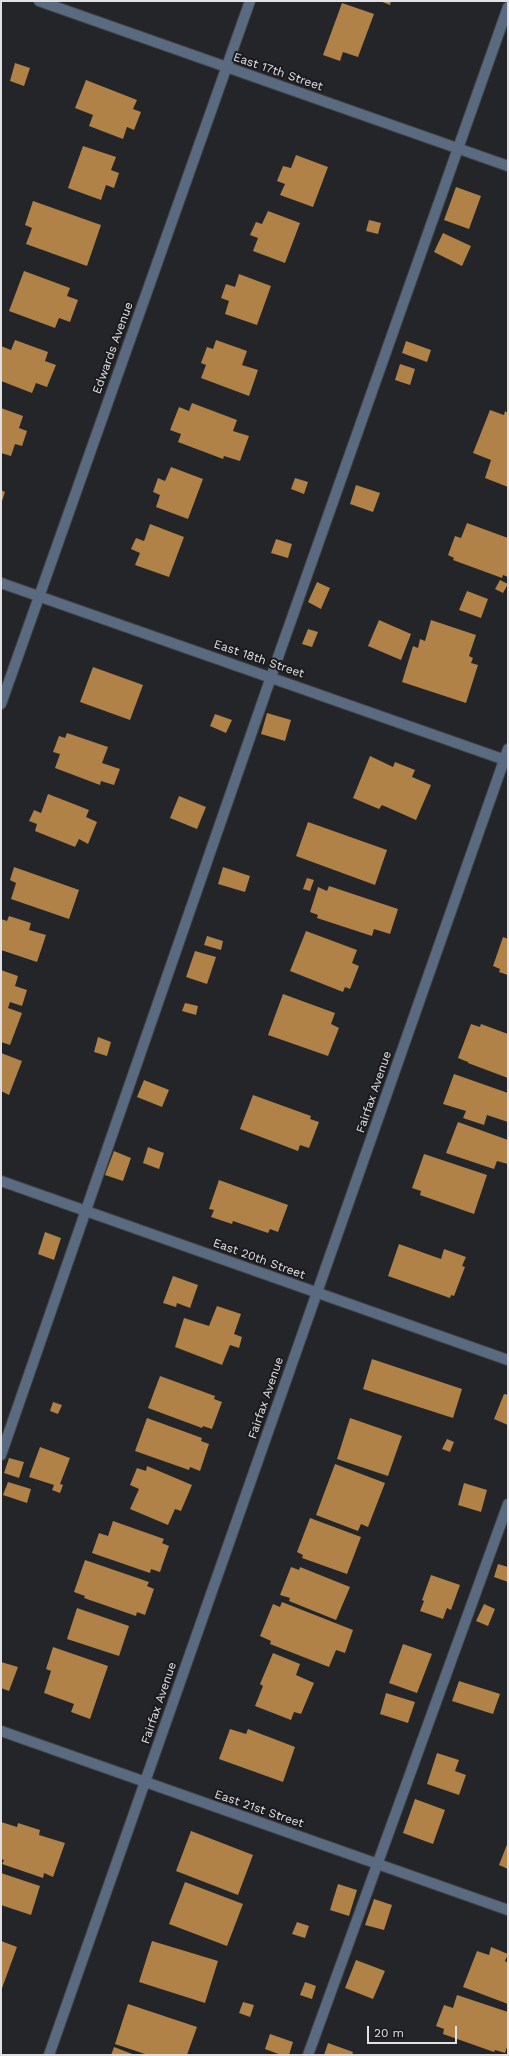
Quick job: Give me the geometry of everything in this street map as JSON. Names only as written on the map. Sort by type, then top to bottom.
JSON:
[{"type":"street","name":"East 17th Street","points":[[39,1],[508,166]]},
{"type":"street","name":"Edwards Avenue","points":[[1,704],[250,1]]},
{"type":"street","points":[[1,1455],[87,1212],[271,677],[508,8]]},
{"type":"street","name":"East 18th Street","points":[[1,583],[506,760]]},
{"type":"street","name":"Fairfax Avenue","points":[[49,2055],[506,760],[508,749]]},
{"type":"street","name":"East 20th Street","points":[[1,1181],[317,1294],[508,1360]]},
{"type":"street","points":[[308,2055],[376,1864],[508,1504]]},
{"type":"street","name":"East 21st Street","points":[[1,1731],[508,1910]]},
{"type":"building","points":[[380,1],[391,1],[390,5]]},
{"type":"building","points":[[342,3],[374,14],[358,57],[343,52],[340,61],[323,55]]},
{"type":"building","points":[[15,63],[30,68],[24,86],[10,81]]},
{"type":"building","points":[[86,80],[137,100],[133,109],[141,112],[134,130],[127,127],[123,139],[89,126],[93,115],[75,108]]},
{"type":"building","points":[[83,146],[116,157],[111,170],[119,173],[114,188],[106,185],[101,200],[68,188]]},
{"type":"building","points":[[296,155],[328,167],[313,207],[280,195],[285,184],[277,181],[283,166],[291,168]]},
{"type":"building","points":[[456,187],[481,196],[469,229],[444,220]]},
{"type":"building","points":[[33,201],[101,225],[87,266],[26,244],[32,228],[25,225]]},
{"type":"building","points":[[268,211],[300,223],[285,263],[253,251],[258,238],[250,235],[256,222],[262,224]]},
{"type":"building","points":[[369,220],[381,223],[378,234],[366,231]]},
{"type":"building","points":[[443,233],[471,246],[462,266],[434,252]]},
{"type":"building","points":[[24,271],[70,288],[67,296],[78,300],[70,322],[59,318],[55,328],[9,311]]},
{"type":"building","points":[[239,274],[271,286],[257,325],[225,314],[229,301],[221,298],[226,284],[235,287]]},
{"type":"building","points":[[15,340],[48,352],[45,361],[56,365],[47,387],[36,383],[32,393],[1,381],[1,346],[11,350]]},
{"type":"building","points":[[216,340],[247,351],[242,365],[258,370],[249,396],[201,378],[206,365],[201,363],[207,347],[213,349]]},
{"type":"building","points":[[406,341],[431,350],[427,362],[402,353]]},
{"type":"building","points":[[400,364],[415,369],[410,385],[395,380]]},
{"type":"building","points":[[192,403],[237,420],[233,431],[249,436],[240,461],[224,456],[223,459],[178,442],[181,434],[170,430],[179,407],[189,411]]},
{"type":"building","points":[[1,408],[23,416],[19,428],[27,431],[22,446],[15,444],[11,456],[1,453]]},
{"type":"building","points":[[490,410],[504,415],[505,411],[508,413],[508,487],[485,478],[491,460],[473,453]]},
{"type":"building","points":[[171,467],[203,479],[188,519],[156,507],[160,495],[153,492],[158,478],[165,481]]},
{"type":"building","points":[[295,478],[308,482],[304,494],[291,489]]},
{"type":"building","points":[[356,485],[380,493],[373,512],[350,504]]},
{"type":"building","points":[[1,490],[5,492],[1,504]]},
{"type":"building","points":[[467,523],[508,538],[508,577],[503,575],[502,578],[453,560],[454,558],[448,555],[455,536],[461,538]]},
{"type":"building","points":[[150,524],[184,537],[169,577],[135,565],[140,553],[131,549],[136,538],[144,541]]},
{"type":"building","points":[[276,539],[292,544],[288,558],[271,553]]},
{"type":"building","points":[[500,580],[508,584],[503,593],[495,589]]},
{"type":"building","points":[[317,582],[330,588],[321,609],[308,602]]},
{"type":"building","points":[[467,591],[488,599],[481,618],[459,610]]},
{"type":"building","points":[[379,620],[411,634],[401,660],[368,646]]},
{"type":"building","points":[[431,620],[476,635],[469,656],[473,658],[471,663],[478,665],[466,703],[402,682],[413,646],[418,648],[420,639],[425,641]]},
{"type":"building","points":[[308,629],[318,632],[312,647],[302,644]]},
{"type":"building","points":[[93,667],[143,685],[130,720],[80,702]]},
{"type":"building","points":[[267,713],[291,720],[285,741],[261,734]]},
{"type":"building","points":[[215,714],[232,720],[226,733],[210,726]]},
{"type":"building","points":[[67,733],[108,747],[102,763],[120,769],[114,785],[101,781],[100,785],[55,768],[60,754],[53,752],[59,736],[65,738]]},
{"type":"building","points":[[370,756],[393,767],[395,762],[415,770],[412,777],[431,785],[416,820],[382,805],[379,809],[353,798]]},
{"type":"building","points":[[48,794],[89,810],[86,817],[97,822],[88,844],[79,839],[75,847],[35,831],[37,824],[29,821],[34,810],[41,813]]},
{"type":"building","points":[[179,796],[206,807],[197,829],[170,818]]},
{"type":"building","points":[[308,822],[387,850],[375,885],[296,856]]},
{"type":"building","points":[[14,867],[79,890],[69,919],[11,899],[16,883],[10,880]]},
{"type":"building","points":[[223,867],[250,876],[245,892],[218,884]]},
{"type":"building","points":[[307,878],[314,880],[310,891],[303,889]]},
{"type":"building","points":[[329,886],[398,909],[390,934],[374,929],[372,936],[317,918],[318,915],[310,912],[318,887],[327,891]]},
{"type":"building","points":[[9,916],[31,923],[29,930],[46,935],[37,962],[1,950],[1,919],[7,921]]},
{"type":"building","points":[[306,931],[357,950],[352,963],[359,966],[350,989],[345,987],[343,992],[290,971]]},
{"type":"building","points":[[207,936],[223,941],[221,950],[204,945]]},
{"type":"building","points":[[503,937],[508,939],[508,975],[499,972],[500,969],[493,966]]},
{"type":"building","points":[[195,951],[216,957],[207,984],[186,977]]},
{"type":"building","points":[[1,970],[18,976],[15,986],[27,990],[22,1006],[10,1002],[8,1008],[22,1013],[10,1045],[1,1042]]},
{"type":"building","points":[[283,994],[335,1013],[331,1024],[339,1028],[328,1056],[268,1035]]},
{"type":"building","points":[[185,1003],[198,1006],[196,1015],[182,1011]]},
{"type":"building","points":[[471,1024],[480,1027],[481,1024],[508,1034],[508,1078],[458,1058]]},
{"type":"building","points":[[98,1037],[111,1042],[107,1056],[94,1052]]},
{"type":"building","points":[[1,1053],[22,1061],[9,1095],[1,1091]]},
{"type":"building","points":[[454,1074],[508,1093],[508,1122],[487,1115],[484,1125],[463,1118],[466,1111],[443,1104]]},
{"type":"building","points":[[144,1080],[169,1090],[162,1107],[137,1097]]},
{"type":"building","points":[[253,1095],[311,1116],[310,1119],[319,1122],[309,1148],[300,1145],[298,1151],[240,1129]]},
{"type":"building","points":[[458,1122],[508,1140],[508,1164],[497,1161],[494,1169],[446,1153]]},
{"type":"building","points":[[148,1147],[164,1153],[159,1169],[143,1163]]},
{"type":"building","points":[[114,1151],[131,1158],[123,1181],[105,1175]]},
{"type":"building","points":[[424,1154],[487,1175],[474,1214],[420,1195],[421,1191],[412,1188]]},
{"type":"building","points":[[219,1180],[288,1205],[278,1232],[270,1229],[268,1233],[233,1221],[232,1224],[211,1217],[214,1210],[209,1209]]},
{"type":"building","points":[[45,1232],[61,1238],[54,1260],[38,1254]]},
{"type":"building","points":[[399,1244],[441,1259],[444,1249],[466,1257],[462,1266],[465,1267],[454,1296],[451,1295],[450,1298],[388,1276]]},
{"type":"building","points":[[173,1276],[198,1285],[190,1308],[177,1303],[176,1307],[163,1303]]},
{"type":"building","points":[[217,1306],[241,1314],[234,1334],[242,1337],[239,1348],[230,1345],[222,1365],[175,1347],[184,1318],[209,1326]]},
{"type":"building","points":[[372,1359],[462,1389],[453,1418],[363,1389]]},
{"type":"building","points":[[160,1376],[215,1396],[214,1399],[222,1402],[212,1429],[203,1426],[202,1428],[148,1408]]},
{"type":"building","points":[[504,1394],[508,1395],[508,1425],[494,1419]]},
{"type":"building","points":[[53,1402],[62,1405],[58,1414],[50,1411]]},
{"type":"building","points":[[147,1418],[202,1438],[201,1441],[209,1444],[200,1471],[190,1467],[189,1470],[135,1451]]},
{"type":"building","points":[[350,1418],[402,1436],[388,1476],[337,1459]]},
{"type":"building","points":[[447,1439],[454,1442],[450,1452],[442,1449]]},
{"type":"building","points":[[40,1447],[70,1458],[60,1484],[63,1485],[60,1493],[52,1490],[54,1485],[29,1477]]},
{"type":"building","points":[[9,1458],[24,1462],[19,1478],[4,1473]]},
{"type":"building","points":[[335,1464],[385,1483],[368,1527],[361,1524],[358,1531],[316,1515]]},
{"type":"building","points":[[147,1466],[192,1485],[181,1511],[175,1509],[168,1525],[130,1509],[139,1489],[130,1485],[137,1468],[146,1471]]},
{"type":"building","points":[[8,1482],[31,1489],[27,1503],[3,1495]]},
{"type":"building","points":[[464,1483],[487,1490],[481,1512],[458,1505]]},
{"type":"building","points":[[310,1518],[361,1537],[347,1574],[302,1558],[303,1555],[297,1552]]},
{"type":"building","points":[[113,1521],[164,1539],[162,1543],[169,1546],[160,1572],[151,1569],[150,1573],[92,1553],[99,1533],[108,1536]]},
{"type":"building","points":[[85,1560],[149,1582],[147,1586],[154,1589],[145,1615],[137,1612],[136,1616],[84,1598],[85,1596],[74,1592]]},
{"type":"building","points":[[498,1564],[508,1567],[508,1582],[494,1577]]},
{"type":"building","points":[[291,1567],[299,1570],[300,1567],[350,1587],[336,1620],[289,1601],[290,1598],[280,1595]]},
{"type":"building","points":[[431,1575],[460,1585],[451,1610],[447,1608],[443,1619],[420,1611],[424,1601],[422,1600]]},
{"type":"building","points":[[282,1602],[353,1630],[345,1653],[336,1650],[329,1667],[270,1644],[271,1641],[260,1636],[273,1604],[280,1607]]},
{"type":"building","points":[[484,1604],[495,1609],[488,1626],[476,1621]]},
{"type":"building","points":[[77,1608],[129,1626],[119,1656],[67,1639]]},
{"type":"building","points":[[403,1644],[432,1654],[417,1693],[389,1683]]},
{"type":"building","points":[[53,1647],[108,1666],[90,1719],[71,1712],[74,1704],[44,1693],[51,1671],[46,1669]]},
{"type":"building","points":[[273,1653],[300,1664],[296,1675],[314,1683],[301,1714],[294,1712],[291,1720],[255,1706],[263,1686],[260,1684]]},
{"type":"building","points":[[1,1662],[18,1667],[9,1691],[1,1688]]},
{"type":"building","points":[[459,1681],[500,1694],[493,1714],[452,1701]]},
{"type":"building","points":[[386,1693],[415,1702],[408,1723],[380,1714]]},
{"type":"building","points":[[230,1729],[246,1734],[248,1729],[295,1747],[283,1782],[219,1759]]},
{"type":"building","points":[[437,1753],[459,1760],[455,1771],[466,1775],[459,1795],[427,1784]]},
{"type":"building","points":[[415,1799],[445,1810],[433,1844],[403,1833]]},
{"type":"building","points":[[1,1822],[17,1827],[18,1823],[40,1830],[39,1835],[65,1843],[53,1877],[44,1873],[43,1878],[2,1864],[4,1860],[1,1859]]},
{"type":"building","points":[[191,1831],[253,1855],[238,1895],[176,1871]]},
{"type":"building","points":[[508,1842],[508,1869],[499,1865]]},
{"type":"building","points":[[1,1873],[40,1886],[31,1915],[1,1905]]},
{"type":"building","points":[[185,1882],[243,1904],[227,1946],[169,1924]]},
{"type":"building","points":[[338,1884],[357,1890],[349,1916],[330,1910]]},
{"type":"building","points":[[374,1899],[392,1905],[384,1930],[365,1925]]},
{"type":"building","points":[[297,1922],[309,1926],[305,1938],[292,1934]]},
{"type":"building","points":[[1,1941],[17,1947],[1,1991]]},
{"type":"building","points":[[152,1941],[218,1961],[205,2003],[139,1982]]},
{"type":"building","points":[[491,1947],[508,1954],[505,1961],[508,1963],[508,2004],[463,1987],[477,1951],[489,1955]]},
{"type":"building","points":[[356,1960],[385,1971],[373,1999],[345,1988]]},
{"type":"building","points":[[305,1982],[316,1986],[312,1999],[300,1995]]},
{"type":"building","points":[[457,1995],[508,2012],[508,2044],[505,2053],[495,2050],[494,2052],[443,2034],[444,2029],[436,2026],[444,2005],[453,2008]]},
{"type":"building","points":[[243,2002],[254,2005],[250,2017],[239,2013]]},
{"type":"building","points":[[128,2004],[197,2027],[187,2055],[148,2055],[115,2044]]},
{"type":"building","points":[[270,2034],[293,2042],[289,2055],[281,2055],[265,2049]]},
{"type":"building","points":[[328,2043],[353,2052],[352,2055],[324,2055]]},
{"type":"building","points":[[114,2047],[135,2055],[111,2055]]}]
